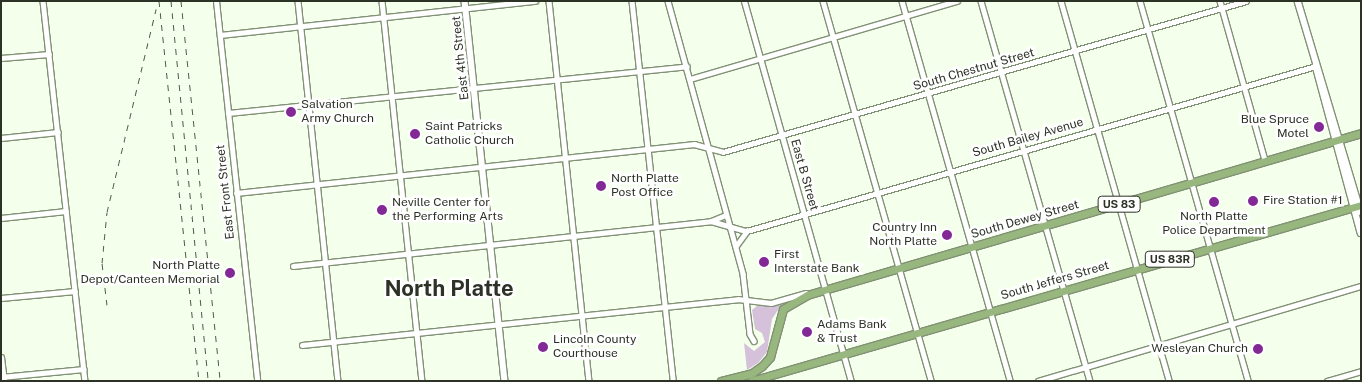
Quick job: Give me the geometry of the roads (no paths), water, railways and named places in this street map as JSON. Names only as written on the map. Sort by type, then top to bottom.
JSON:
[{"type":"highway","name":"South Dewey Street","points":[[721,381],[752,373],[767,362],[778,318],[791,303],[812,293],[1361,133]]},
{"type":"highway","name":"South Jeffers Street","points":[[756,380],[775,378],[843,355],[1138,268],[1358,207]]},
{"type":"highway","name":"US 83R","points":[[751,381],[756,380]]},
{"type":"main road","name":"East 4th Street","points":[[465,1],[506,381]]},
{"type":"main road","points":[[1298,1],[1358,207],[1361,233]]},
{"type":"street","points":[[43,1],[85,381]]},
{"type":"street","name":"East Front Street","points":[[216,1],[257,381]]},
{"type":"street","points":[[298,1],[338,381]]},
{"type":"street","points":[[382,1],[422,381]]},
{"type":"street","points":[[220,35],[535,1]]},
{"type":"street","points":[[549,1],[589,381]]},
{"type":"street","points":[[632,1],[673,381]]},
{"type":"street","points":[[668,1],[735,246],[746,300],[750,334],[754,341]]},
{"type":"street","name":"East B Street","points":[[744,1],[851,381]]},
{"type":"street","points":[[823,1],[931,381]]},
{"type":"street","points":[[902,1],[1010,381]]},
{"type":"street","points":[[690,79],[957,1]]},
{"type":"street","points":[[981,1],[1090,381]]},
{"type":"street","points":[[1061,1],[1169,381]]},
{"type":"street","points":[[1140,1],[1248,381]]},
{"type":"street","points":[[1220,1],[1265,160]]},
{"type":"street","name":"South Chestnut Street","points":[[236,193],[694,144],[723,152],[1246,1]]},
{"type":"street","points":[[1,58],[49,54]]},
{"type":"street","points":[[228,113],[686,66]]},
{"type":"street","name":"South Bailey Avenue","points":[[711,222],[747,231],[1024,149],[1316,66]]},
{"type":"street","points":[[1,138],[58,132]]},
{"type":"street","points":[[1,218],[66,211]]},
{"type":"street","points":[[294,266],[711,222],[726,215]]},
{"type":"street","points":[[735,246],[747,231]]},
{"type":"street","points":[[1038,381],[1361,286]]},
{"type":"street","points":[[1,298],[75,291]]},
{"type":"street","name":"South Dewey Street","points":[[302,345],[664,306],[746,300],[771,303],[812,293]]},
{"type":"street","points":[[1,357],[3,378],[84,369]]},
{"type":"street","points":[[1327,381],[1361,371]]},
{"type":"railway","points":[[159,1],[199,381]]},
{"type":"railway","points":[[171,1],[208,381]]},
{"type":"railway","points":[[181,1],[220,381]]},
{"type":"railway","points":[[107,305],[102,263],[107,212],[156,9]]},
{"type":"place","name":"Salvation Army Church","points":[[291,112]]},
{"type":"place","name":"Blue Spruce Motel","points":[[1319,127]]},
{"type":"place","name":"Saint Patricks Catholic Church","points":[[415,134]]},
{"type":"place","name":"North Platte Post Office","points":[[601,186]]},
{"type":"place","name":"Fire Station #1","points":[[1253,201]]},
{"type":"place","name":"North Platte Police Department","points":[[1214,202]]},
{"type":"place","name":"Neville Center for the Performing Arts","points":[[382,210]]},
{"type":"place","name":"Country Inn North Platte","points":[[947,235]]},
{"type":"place","name":"First Interstate Bank","points":[[764,262]]},
{"type":"place","name":"North Platte Depot/Canteen Memorial","points":[[230,273]]},
{"type":"place","name":"Adams Bank & Trust","points":[[807,332]]},
{"type":"place","name":"Lincoln County Courthouse","points":[[543,347]]},
{"type":"place","name":"Wesleyan Church","points":[[1258,349]]},
{"type":"district","name":"North Platte","points":[[449,289]]}]
